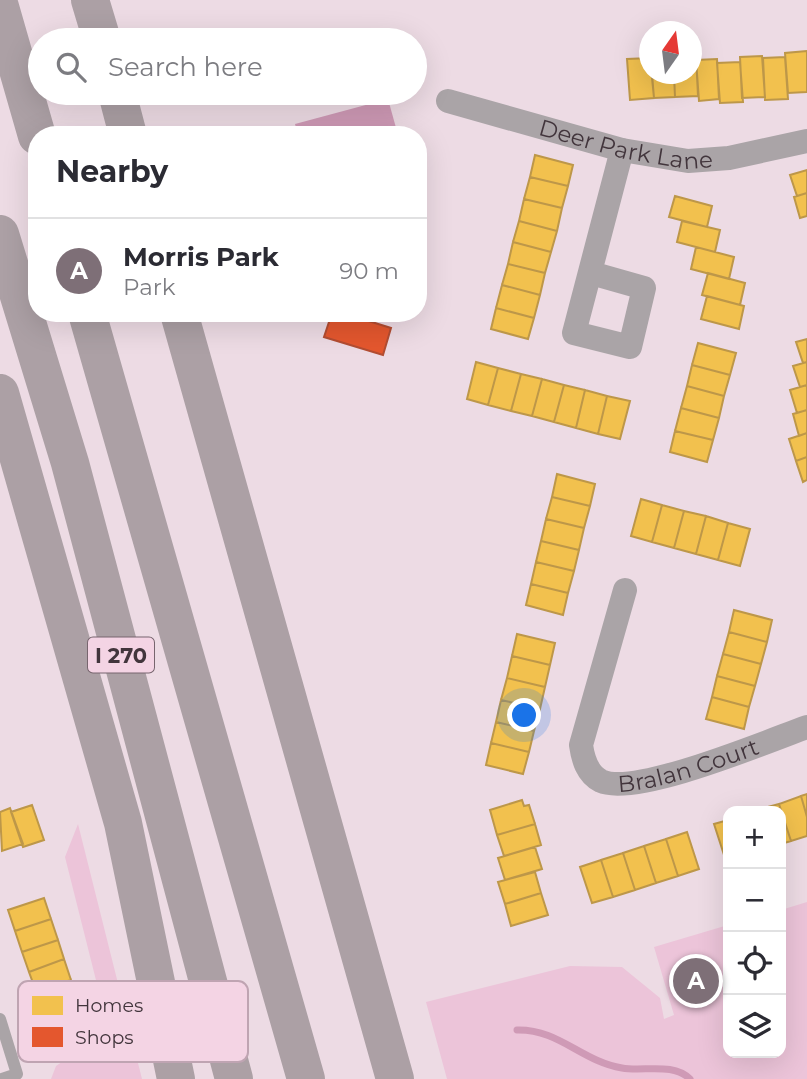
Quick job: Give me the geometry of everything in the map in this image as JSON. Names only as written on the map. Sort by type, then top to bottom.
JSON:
[{"type":"highway","points":[[90,0],[98,28]]},
{"type":"highway","points":[[0,7],[28,105]]},
{"type":"highway","points":[[28,105],[34,126]]},
{"type":"highway","points":[[120,105],[126,126]]},
{"type":"highway","name":"I 270","points":[[0,234],[70,463],[208,981]]},
{"type":"highway","name":"I 270","points":[[91,322],[306,1079]]},
{"type":"highway","points":[[182,322],[394,1068]]},
{"type":"highway","points":[[0,393],[123,823],[156,981]]},
{"type":"highway","name":"I 270","points":[[229,1062],[234,1079]]},
{"type":"street","name":"Deer Park Lane","points":[[448,101],[622,150],[688,161],[729,158],[807,141]]},
{"type":"street","points":[[591,273],[622,150]]},
{"type":"street","name":"Bralan Court","points":[[625,590],[581,745],[583,760],[590,772],[601,781],[619,784],[670,775],[807,727]]},
{"type":"lane","points":[[0,1019],[17,1074],[2,1079]]},
{"type":"shaded area","points":[[366,105],[390,105],[396,126],[296,126]]},
{"type":"shaded area","points":[[78,824],[117,981],[96,981],[65,857]]},
{"type":"shaded area","points":[[807,902],[807,1079],[447,1079],[426,1002],[570,966],[622,967],[660,998],[664,1019],[674,1015],[654,947],[723,926],[723,1058],[786,1058],[786,908]]},
{"type":"shaded area","points":[[62,1062],[138,1062],[142,1079],[51,1079],[56,1066]]},
{"type":"building: Homes","points":[[807,51],[807,92],[788,93],[785,53]]},
{"type":"building: Homes","points":[[762,56],[765,97],[742,98],[740,57]]},
{"type":"building: Homes","points":[[785,57],[788,99],[765,100],[763,58]]},
{"type":"building: Homes","points":[[639,58],[639,84],[653,84],[654,98],[630,100],[627,59]]},
{"type":"building: Homes","points":[[717,59],[719,99],[699,101],[698,84],[702,84],[702,60]]},
{"type":"building: Homes","points":[[740,62],[743,102],[720,103],[717,63]]},
{"type":"building: Homes","points":[[653,84],[674,84],[675,97],[654,98]]},
{"type":"building: Homes","points":[[674,84],[697,84],[698,96],[675,97]]},
{"type":"building: Homes","points":[[535,155],[573,165],[568,186],[530,177]]},
{"type":"building: Homes","points":[[807,170],[807,193],[797,196],[790,175]]},
{"type":"building: Homes","points":[[530,177],[568,186],[562,208],[524,199]]},
{"type":"building: Homes","points":[[807,193],[807,216],[800,218],[794,197]]},
{"type":"building: Homes","points":[[675,196],[712,206],[707,227],[669,217]]},
{"type":"building: Homes","points":[[524,199],[562,208],[557,231],[519,221]]},
{"type":"building: Homes","points":[[519,221],[557,231],[551,252],[513,242]]},
{"type":"building: Homes","points":[[682,221],[720,230],[715,252],[677,242]]},
{"type":"building: Homes","points":[[513,242],[551,252],[545,273],[508,264]]},
{"type":"building: Homes","points":[[696,247],[734,257],[729,279],[691,269]]},
{"type":"building: Homes","points":[[508,264],[545,273],[540,295],[502,285]]},
{"type":"building: Homes","points":[[708,273],[745,283],[740,305],[702,295]]},
{"type":"building: Homes","points":[[502,285],[540,295],[534,318],[496,308]]},
{"type":"building: Homes","points":[[707,296],[744,306],[739,329],[701,319]]},
{"type":"building: Homes","points":[[496,308],[534,318],[528,339],[491,329]]},
{"type":"building: Homes","points":[[807,339],[807,362],[803,363],[796,342]]},
{"type":"building: Homes","points":[[698,343],[736,353],[730,375],[692,365]]},
{"type":"building: Homes","points":[[476,362],[498,368],[488,405],[467,399]]},
{"type":"building: Homes","points":[[807,362],[807,385],[800,387],[793,366]]},
{"type":"building: Homes","points":[[692,365],[730,375],[724,396],[687,386]]},
{"type":"building: Homes","points":[[498,368],[521,374],[511,411],[488,405]]},
{"type":"building: Homes","points":[[521,374],[542,379],[532,416],[511,411]]},
{"type":"building: Homes","points":[[542,379],[564,385],[554,422],[532,416]]},
{"type":"building: Homes","points":[[564,385],[585,390],[576,428],[554,422]]},
{"type":"building: Homes","points":[[807,385],[807,410],[797,413],[790,390]]},
{"type":"building: Homes","points":[[687,386],[724,396],[719,418],[681,408]]},
{"type":"building: Homes","points":[[585,390],[607,396],[598,434],[576,428]]},
{"type":"building: Homes","points":[[607,396],[630,401],[620,439],[598,434]]},
{"type":"building: Homes","points":[[681,408],[719,418],[713,440],[675,431]]},
{"type":"building: Homes","points":[[807,410],[807,433],[799,436],[793,414]]},
{"type":"building: Homes","points":[[675,431],[713,440],[707,462],[670,452]]},
{"type":"building: Homes","points":[[807,433],[807,457],[796,461],[789,439]]},
{"type":"building: Homes","points":[[807,457],[807,480],[803,482],[796,461]]},
{"type":"building: Homes","points":[[557,474],[595,484],[590,506],[552,497]]},
{"type":"building: Homes","points":[[552,497],[590,506],[584,528],[546,519]]},
{"type":"building: Homes","points":[[641,499],[662,505],[652,542],[631,536]]},
{"type":"building: Homes","points":[[662,505],[684,511],[674,548],[652,542]]},
{"type":"building: Homes","points":[[684,511],[706,516],[696,554],[674,548]]},
{"type":"building: Homes","points":[[706,516],[728,523],[718,560],[696,554]]},
{"type":"building: Homes","points":[[546,519],[584,528],[579,550],[541,541]]},
{"type":"building: Homes","points":[[728,523],[750,529],[740,566],[718,560]]},
{"type":"building: Homes","points":[[541,541],[579,550],[574,571],[536,562]]},
{"type":"building: Homes","points":[[536,562],[574,571],[568,593],[531,584]]},
{"type":"building: Homes","points":[[531,584],[568,593],[563,615],[526,605]]},
{"type":"building: Homes","points":[[734,610],[772,620],[767,642],[729,632]]},
{"type":"building: Homes","points":[[729,632],[767,642],[761,664],[723,654]]},
{"type":"building: Homes","points":[[517,634],[555,643],[550,665],[512,656]]},
{"type":"building: Homes","points":[[723,654],[761,664],[755,686],[717,676]]},
{"type":"building: Homes","points":[[512,656],[550,665],[545,687],[507,678]]},
{"type":"building: Homes","points":[[717,676],[755,686],[749,707],[712,697]]},
{"type":"building: Homes","points":[[507,678],[545,687],[540,709],[501,700]]},
{"type":"building: Homes","points":[[712,697],[749,707],[744,729],[706,719]]},
{"type":"building: Homes","points":[[501,700],[540,709],[534,731],[496,722]]},
{"type":"building: Homes","points":[[496,722],[534,731],[529,752],[491,743]]},
{"type":"building: Homes","points":[[491,743],[529,752],[523,774],[486,765]]},
{"type":"building: Homes","points":[[807,794],[807,817],[801,796]]},
{"type":"building: Homes","points":[[801,796],[807,817],[807,836],[791,841],[786,826],[786,806],[779,804]]},
{"type":"building: Homes","points":[[522,800],[524,806],[529,805],[535,824],[497,835],[490,810]]},
{"type":"building: Homes","points":[[32,805],[44,840],[23,847],[11,812]]},
{"type":"building: Homes","points":[[10,808],[23,844],[2,851],[0,812]]},
{"type":"building: Homes","points":[[723,821],[723,852],[714,824]]},
{"type":"building: Homes","points":[[535,824],[541,845],[504,856],[497,835]]},
{"type":"building: Homes","points":[[786,826],[791,841],[786,842]]},
{"type":"building: Homes","points":[[687,832],[699,869],[678,876],[666,839]]},
{"type":"building: Homes","points":[[666,839],[678,876],[656,883],[644,846]]},
{"type":"building: Homes","points":[[644,846],[656,883],[635,890],[623,853]]},
{"type":"building: Homes","points":[[535,847],[542,869],[505,880],[498,858]]},
{"type":"building: Homes","points":[[623,853],[635,890],[613,897],[601,860]]},
{"type":"building: Homes","points":[[601,860],[613,897],[592,903],[580,867]]},
{"type":"building: Homes","points":[[535,872],[541,893],[505,904],[498,882]]},
{"type":"building: Homes","points":[[541,893],[548,915],[511,926],[505,904]]},
{"type":"building: Homes","points":[[44,898],[51,919],[15,931],[8,910]]},
{"type":"building: Homes","points":[[51,919],[58,940],[22,952],[15,931]]},
{"type":"building: Homes","points":[[58,940],[64,959],[29,972],[22,952]]},
{"type":"building: Homes","points":[[64,959],[71,980],[32,981],[29,972]]},
{"type":"building: Shops","points":[[329,322],[372,322],[391,328],[383,355],[324,337]]},
{"type":"waterway","points":[[517,1030],[545,1035],[607,1064],[630,1069],[667,1069],[690,1079]]},
{"type":"place","name":"Morris Park","points":[[696,981]]}]
